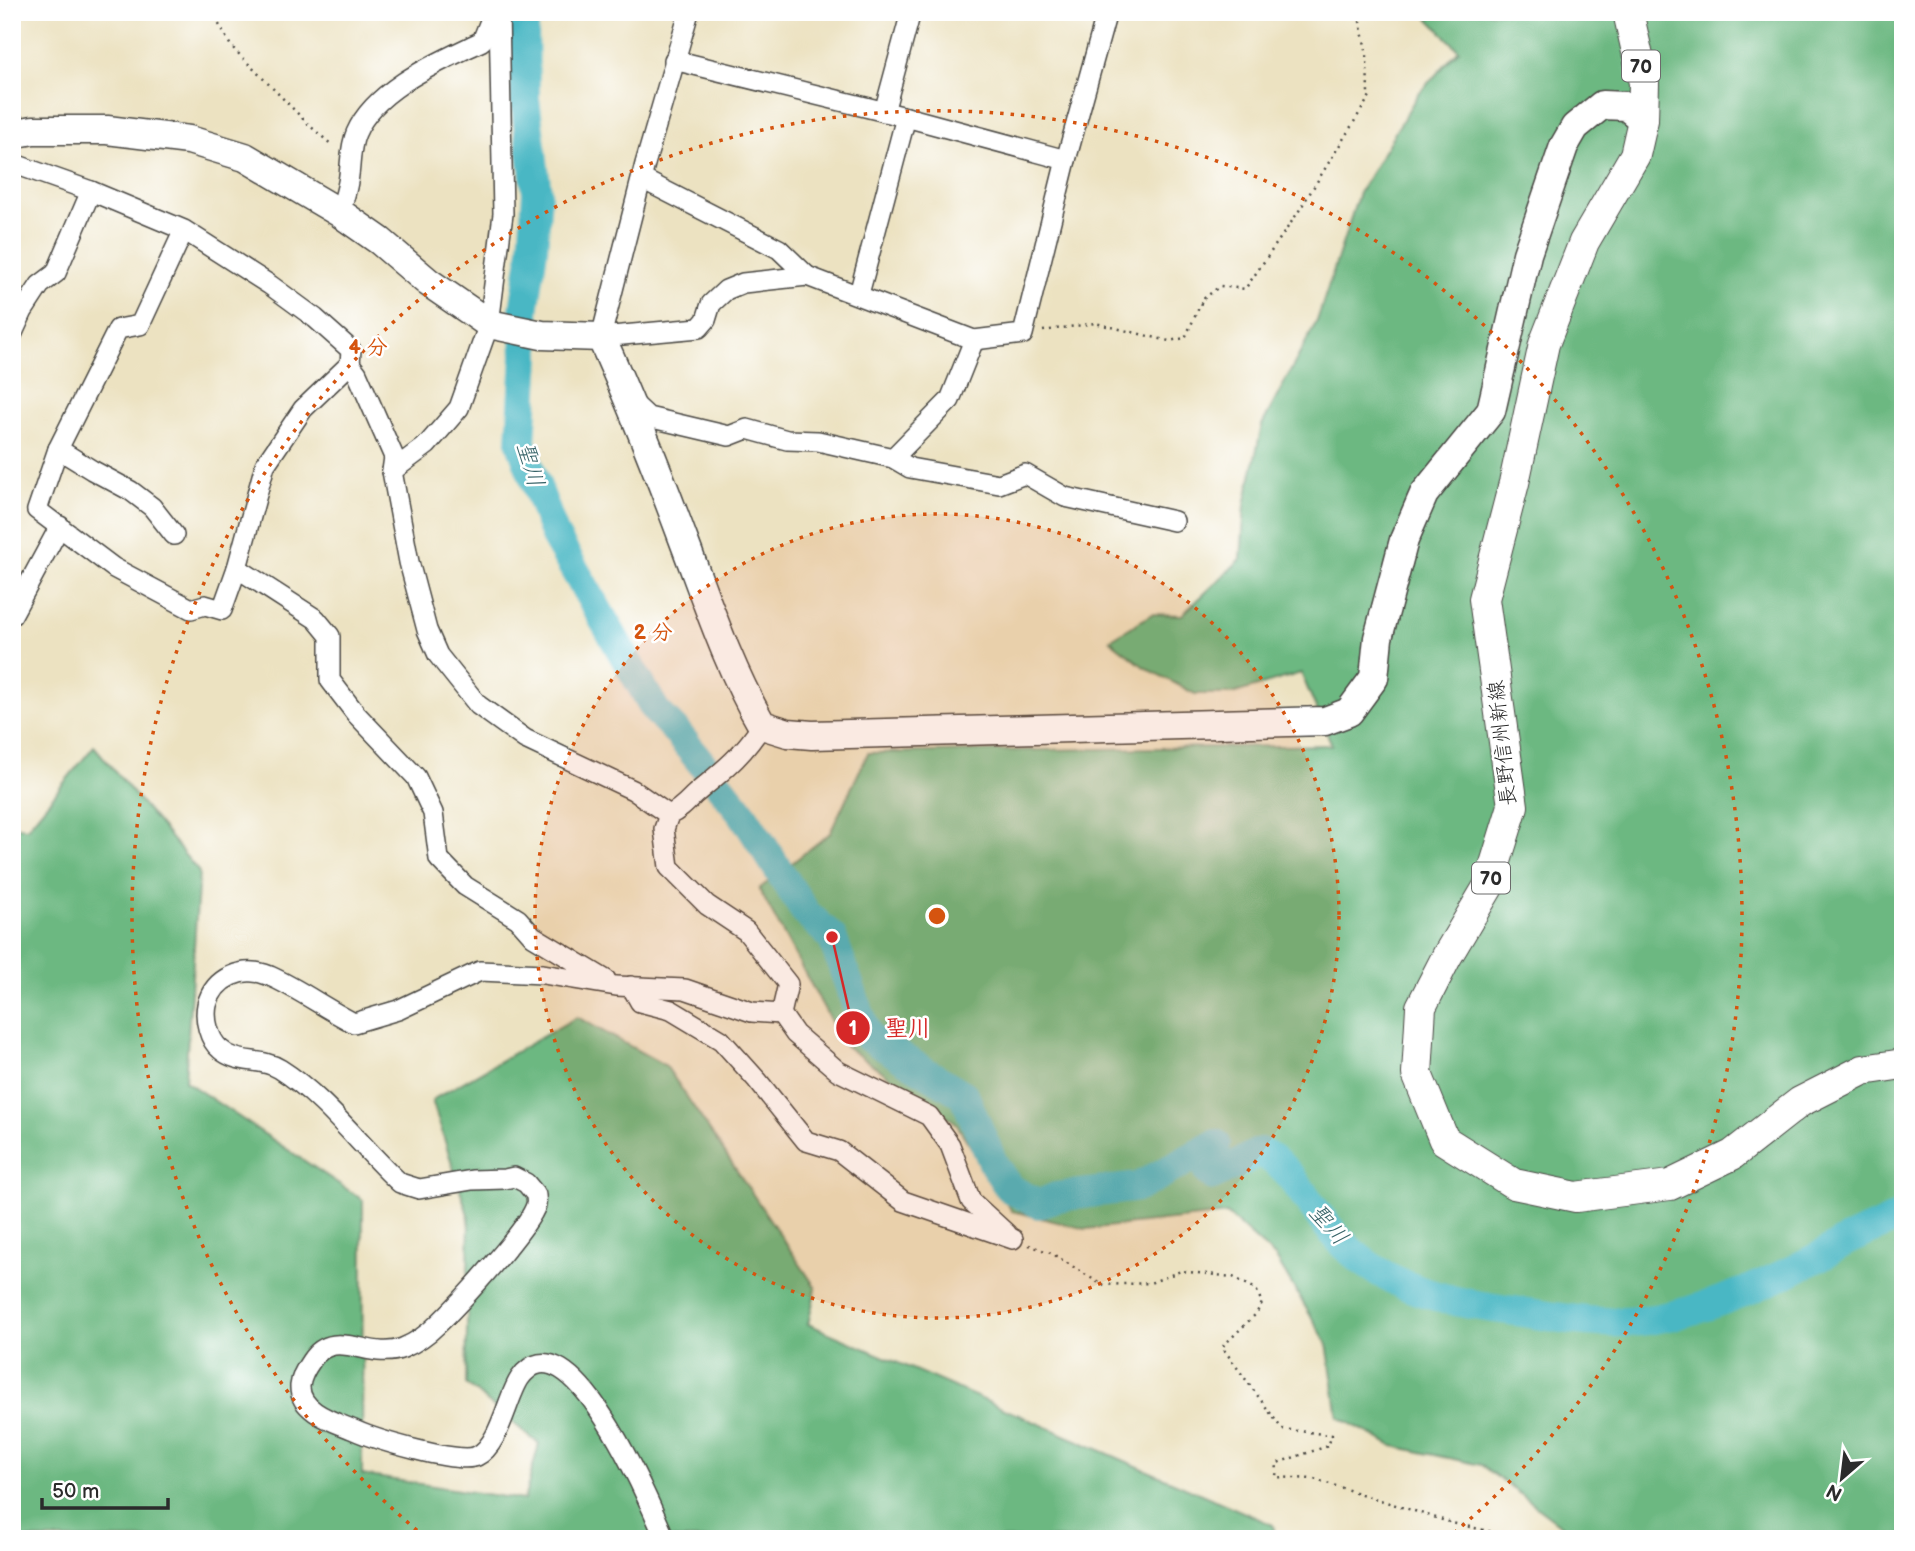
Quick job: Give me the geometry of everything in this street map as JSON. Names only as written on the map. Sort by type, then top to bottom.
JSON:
[{"type":"main road","name":"長野信州新線","points":[[1628,12],[1644,83],[1643,120],[1635,155],[1584,242],[1544,344],[1514,483],[1484,599],[1513,806],[1488,887],[1421,1007],[1417,1074],[1444,1140],[1514,1184],[1576,1197],[1671,1185],[1732,1156],[1800,1102],[1863,1070],[1903,1064]]},
{"type":"street","points":[[340,212],[356,132],[372,107],[421,70],[482,41],[490,21],[489,12]]},
{"type":"street","points":[[392,471],[427,445],[460,408],[497,327],[503,214],[499,12]]},
{"type":"street","points":[[689,12],[601,337],[631,402],[745,696],[762,725],[788,733],[812,735],[1021,731],[1325,721],[1349,712],[1374,678],[1385,603],[1404,540],[1424,495],[1491,411],[1527,254],[1564,146],[1575,127],[1602,106],[1626,106],[1643,120]]},
{"type":"street","points":[[884,112],[911,12]]},
{"type":"street","points":[[642,179],[779,249],[807,276],[974,340],[1023,334],[1066,160],[1107,12]]},
{"type":"street","points":[[674,60],[906,117],[1066,160]]},
{"type":"street","points":[[859,294],[906,117]]},
{"type":"street","points":[[12,135],[33,130],[107,130],[189,140],[245,157],[340,212],[428,282],[497,327],[542,335],[601,337],[699,328],[706,320],[711,304],[726,290],[743,284],[807,276]]},
{"type":"street","points":[[12,163],[91,191],[184,230],[270,285],[315,318],[351,350],[350,364],[357,373],[394,457],[392,471],[409,562],[427,630],[438,655],[478,705],[524,739],[633,790],[669,815]]},
{"type":"street","points":[[12,335],[23,311],[40,285],[56,273],[91,191]]},
{"type":"street","points":[[184,230],[139,325],[118,328],[58,449],[37,510],[114,568],[191,609],[205,605],[222,610],[237,568],[265,465],[303,409],[350,364]]},
{"type":"street","points":[[892,458],[950,401],[974,340]]},
{"type":"street","points":[[631,402],[648,417],[729,436],[747,429],[788,440],[818,441],[892,458],[910,468],[999,484],[1025,474],[1065,497],[1174,521]]},
{"type":"street","points":[[58,449],[131,491],[152,507],[174,535]]},
{"type":"street","points":[[12,615],[60,526]]},
{"type":"street","points":[[237,568],[316,619],[330,636],[330,680],[356,714],[416,776],[433,813],[439,859],[466,886],[518,919],[533,936],[623,986],[640,1002],[671,1010],[720,1040],[757,1080],[806,1142],[839,1151],[903,1201],[1013,1239]]},
{"type":"street","points":[[762,725],[731,765],[680,810],[669,815],[664,829],[669,867],[708,905],[746,931],[764,951],[788,984],[781,1014],[795,1034],[838,1071],[929,1116],[950,1146],[971,1201],[1013,1239]]},
{"type":"street","points":[[665,1539],[629,1462],[597,1405],[572,1378],[555,1365],[544,1362],[533,1365],[519,1379],[498,1432],[479,1456],[463,1460],[360,1433],[308,1405],[301,1394],[300,1383],[306,1369],[321,1349],[333,1343],[370,1351],[396,1350],[422,1336],[437,1325],[523,1228],[536,1205],[536,1195],[526,1183],[514,1177],[472,1180],[419,1189],[400,1184],[315,1096],[287,1074],[277,1067],[232,1059],[217,1048],[205,1015],[210,993],[217,983],[241,972],[268,975],[354,1023],[398,1010],[480,971],[542,974],[623,986],[685,989],[752,1012],[781,1014]]},
{"type":"path","points":[[212,12],[231,46],[309,125],[349,160]]},
{"type":"path","points":[[1023,334],[1095,323],[1169,341],[1185,338],[1203,299],[1220,286],[1245,289],[1297,214],[1370,96],[1367,55],[1358,12]]},
{"type":"path","points":[[12,900],[20,903],[12,1007]]},
{"type":"path","points":[[1013,1239],[1053,1255],[1102,1285],[1150,1283],[1181,1271],[1233,1277],[1256,1289],[1262,1303],[1256,1314],[1222,1347],[1282,1429],[1332,1435],[1328,1446],[1277,1464],[1276,1477],[1314,1479],[1452,1523],[1525,1539]]},
{"type":"green space","points":[[1422,12],[1903,12],[1903,1539],[1580,1539],[1481,1465],[1393,1446],[1338,1417],[1327,1343],[1276,1258],[1227,1214],[1086,1229],[1012,1211],[955,1122],[844,1045],[759,889],[830,833],[868,753],[1332,745],[1301,673],[1232,694],[1195,694],[1144,667],[1110,640],[1152,614],[1182,615],[1241,559],[1245,505],[1262,425],[1317,321],[1359,193],[1418,94],[1459,50]]},
{"type":"green space","points":[[94,746],[199,872],[185,1081],[363,1200],[362,1475],[524,1500],[539,1444],[466,1384],[469,1218],[432,1100],[577,1017],[666,1066],[816,1288],[808,1324],[1273,1525],[1276,1539],[12,1539],[12,826],[27,828]]},
{"type":"waterway","name":"聖川","points":[[521,12],[524,23],[525,100],[537,192],[533,250],[524,311],[526,355],[521,443],[555,536],[656,711],[674,729],[742,813],[806,913],[832,937],[868,1037],[964,1095],[994,1165],[1009,1188],[1039,1204],[1056,1197],[1138,1187],[1216,1144],[1208,1171],[1213,1176],[1260,1152],[1290,1176],[1344,1245],[1362,1260],[1404,1285],[1455,1301],[1491,1308],[1606,1322],[1662,1318],[1731,1297],[1776,1278],[1903,1214]]},
{"type":"place","name":"聖川","points":[[832,937]]}]
